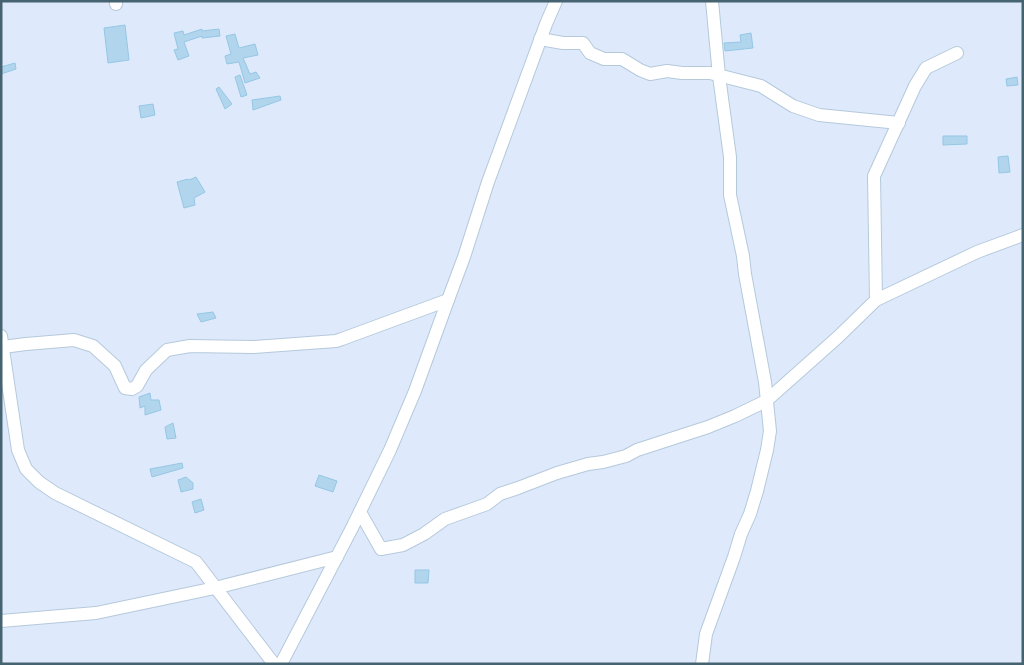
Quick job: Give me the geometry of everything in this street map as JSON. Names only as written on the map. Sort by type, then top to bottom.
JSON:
[{"type":"street","points":[[281,664],[360,512],[390,450],[415,391],[464,256],[488,182],[540,39],[556,1]]},
{"type":"street","points":[[702,664],[706,634],[741,534],[750,514],[767,450],[770,431],[764,382],[743,256],[730,195],[730,157],[719,76],[712,1]]},
{"type":"street","points":[[540,39],[563,43],[583,43],[590,53],[604,59],[622,59],[650,74],[667,72],[710,73],[761,86],[793,106],[819,114],[899,123]]},
{"type":"street","points":[[876,300],[874,176],[915,86],[926,68],[957,53]]},
{"type":"street","points":[[360,512],[381,549],[403,545],[424,534],[445,519],[487,504],[500,494],[557,473],[626,456],[638,450],[717,423],[766,402],[876,300],[977,252],[1023,235]]},
{"type":"street","points":[[274,664],[196,562],[55,493],[39,482],[26,469],[18,450],[2,342],[74,340],[93,346],[115,366],[125,388],[132,388],[137,386],[146,370],[167,350],[190,346],[253,347],[336,341],[448,300]]},
{"type":"street","points":[[1,621],[96,613],[215,588],[337,557]]},
{"type":"building","points":[[125,25],[129,60],[108,63],[104,28]]},
{"type":"building","points":[[202,29],[202,31],[219,29],[220,36],[202,38],[202,36],[184,42],[189,56],[178,60],[174,50],[178,49],[174,33],[183,31],[184,35]]},
{"type":"building","points":[[751,33],[753,48],[725,51],[724,43],[741,42],[740,35]]},
{"type":"building","points":[[235,34],[239,48],[255,44],[258,55],[243,58],[250,74],[256,72],[260,78],[245,83],[239,62],[227,64],[225,56],[231,54],[226,36]]},
{"type":"building","points":[[15,63],[16,69],[1,74],[1,67]]},
{"type":"building","points":[[240,75],[247,95],[241,97],[235,77]]},
{"type":"building","points":[[1017,77],[1018,85],[1007,86],[1006,79]]},
{"type":"building","points":[[219,87],[232,104],[225,109],[216,89]]},
{"type":"building","points":[[280,96],[281,100],[253,110],[252,100]]},
{"type":"building","points":[[153,104],[155,115],[141,118],[139,106]]},
{"type":"building","points":[[943,136],[967,136],[967,144],[943,145]]},
{"type":"building","points":[[1008,156],[1010,172],[999,173],[998,157]]},
{"type":"building","points":[[196,177],[205,192],[194,198],[195,205],[184,208],[177,182]]},
{"type":"building","points":[[213,312],[216,318],[201,322],[197,314]]},
{"type":"building","points":[[150,393],[151,400],[159,400],[161,410],[145,415],[145,406],[140,408],[139,397]]},
{"type":"building","points":[[173,423],[176,438],[167,439],[165,427]]},
{"type":"building","points":[[182,463],[183,468],[152,477],[150,469]]},
{"type":"building","points":[[319,475],[337,481],[333,492],[315,486]]},
{"type":"building","points":[[186,477],[193,483],[193,489],[181,492],[178,480]]},
{"type":"building","points":[[201,499],[204,510],[195,513],[192,502]]},
{"type":"building","points":[[415,570],[429,570],[428,583],[415,583]]}]
